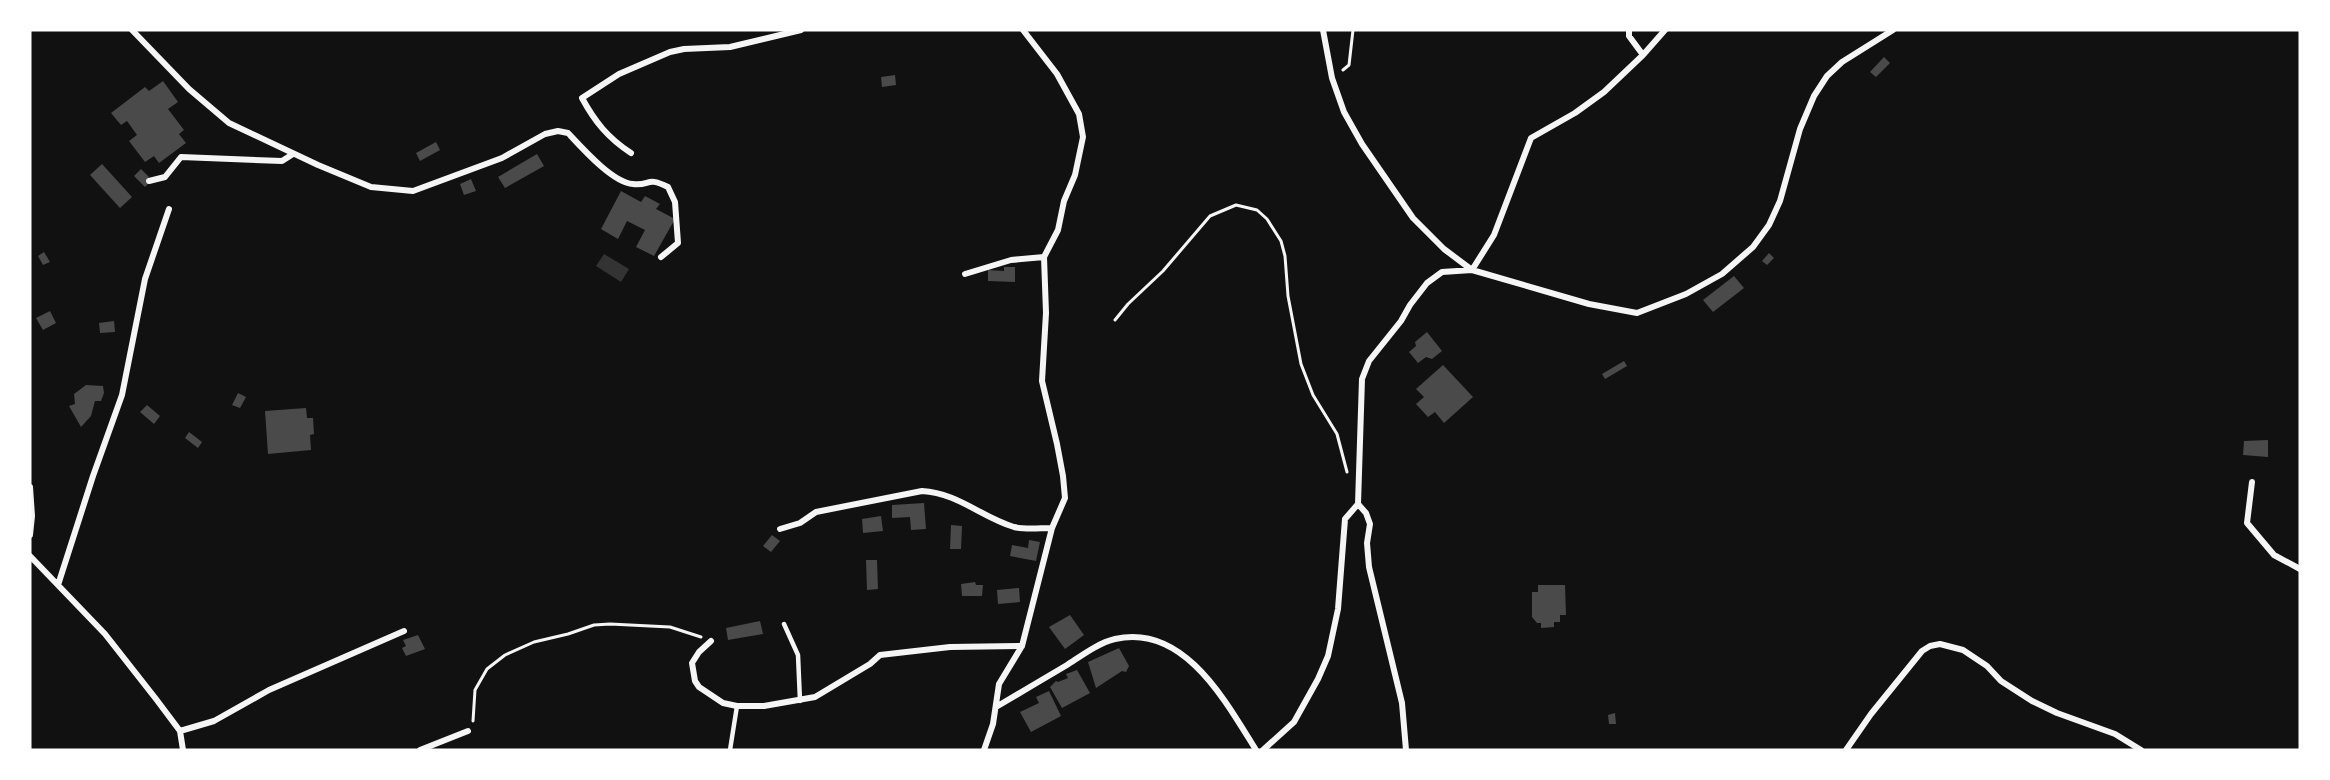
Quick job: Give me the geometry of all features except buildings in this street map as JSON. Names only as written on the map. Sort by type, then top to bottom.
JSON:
[{"type":"street","points":[[132,30],[189,89],[229,123],[293,154],[371,187],[413,190],[502,158],[545,134],[558,131],[568,133],[613,178],[633,184],[655,180],[668,187],[675,202],[678,243],[661,257]]},
{"type":"street","points":[[631,153],[612,140],[591,114],[582,98],[619,74],[670,52],[684,48],[730,47],[801,30]]},
{"type":"street","points":[[984,750],[996,707],[999,684],[1022,646],[1052,528],[1065,498],[1057,444],[1042,381],[1046,313],[1044,257],[1058,230],[1064,201],[1075,175],[1083,138],[1079,114],[1057,74],[1023,30]]},
{"type":"street","points":[[1323,30],[1332,78],[1344,112],[1362,144],[1413,218],[1444,249],[1472,270]]},
{"type":"street","points":[[1629,30],[1629,36],[1643,55]]},
{"type":"street","points":[[1472,270],[1494,236],[1531,138],[1590,103],[1604,92],[1643,55],[1665,30]]},
{"type":"street","points":[[1263,750],[1294,722],[1328,656],[1338,609],[1345,519],[1358,504],[1362,379],[1369,361],[1427,283],[1443,272],[1472,270],[1589,304],[1637,313],[1686,294],[1722,274],[1753,247],[1769,225],[1780,201],[1800,129],[1814,96],[1827,76],[1842,62],[1893,30]]},
{"type":"street","points":[[149,181],[165,177],[181,157],[282,161],[293,154]]},
{"type":"street","points":[[58,585],[122,395],[145,279],[169,209]]},
{"type":"street","points":[[965,274],[1011,260],[1044,257]]},
{"type":"street","points":[[2252,482],[2247,523],[2274,555],[2300,569]]},
{"type":"street","points":[[30,487],[32,516],[30,535]]},
{"type":"street","points":[[780,529],[800,523],[816,512],[922,491],[951,496],[996,520],[1017,528],[1052,528]]},
{"type":"street","points":[[1358,504],[1366,513],[1370,524],[1367,543],[1369,567],[1402,703],[1406,750]]},
{"type":"street","points":[[30,556],[105,634],[180,730],[183,750]]},
{"type":"street","points":[[180,730],[214,721],[268,690],[404,631]]},
{"type":"street","points":[[996,707],[1088,651],[1113,640],[1132,637],[1152,640],[1187,657],[1193,663],[1216,688],[1256,750]]},
{"type":"street","points":[[711,641],[699,652],[692,663],[695,681],[723,703],[737,706],[764,706],[814,697],[870,664],[880,655],[950,647],[1022,646]]},
{"type":"street","points":[[1846,750],[1922,651],[1940,644],[1963,650],[1987,666],[2001,681],[2032,700],[2057,713],[2115,734],[2141,750]]},
{"type":"street","points":[[420,750],[468,731]]},
{"type":"lane","points":[[784,624],[798,655],[800,701]]},
{"type":"lane","points":[[730,750],[737,706]]},
{"type":"path","points":[[1332,78],[1349,65],[1353,30]]},
{"type":"path","points":[[1115,321],[1128,304],[1163,271],[1210,216],[1236,205],[1257,210],[1276,231],[1285,256],[1288,296],[1304,376],[1337,434],[1344,466],[1351,480],[1359,488]]},
{"type":"path","points":[[468,731],[473,724],[472,707],[475,690],[488,669],[505,655],[534,642],[594,625],[610,624],[670,627],[711,641]]},
{"type":"shaded area","points":[[604,254],[629,269],[621,282],[596,266]]}]
